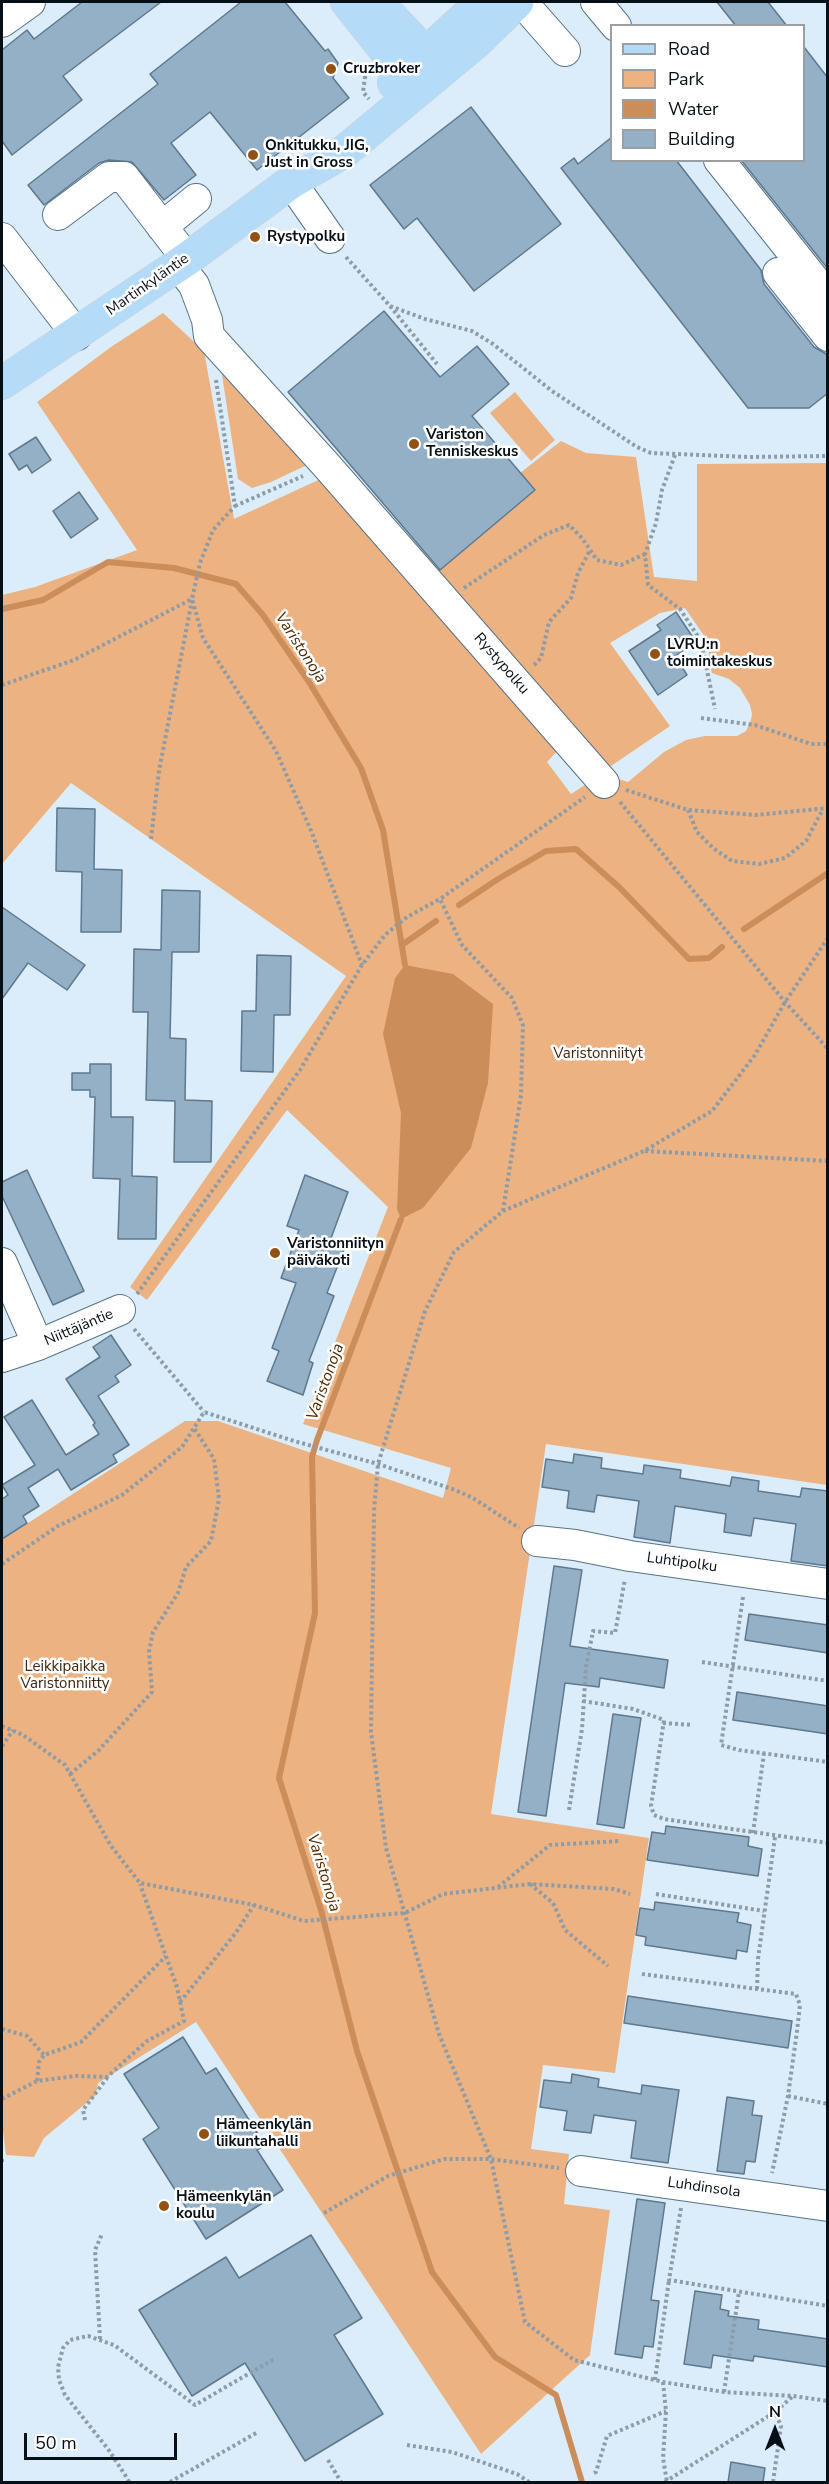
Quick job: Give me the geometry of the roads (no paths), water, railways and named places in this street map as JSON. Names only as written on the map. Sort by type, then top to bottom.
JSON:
[{"type":"main road","points":[[346,2],[422,72]]},
{"type":"main road","points":[[377,2],[422,72]]},
{"type":"main road","name":"Martinkyläntie","points":[[2,383],[183,262],[291,182],[345,151],[422,72],[482,2]]},
{"type":"main road","name":"Martinkyläntie","points":[[291,182],[337,133],[373,104],[422,72],[475,43],[519,2]]},
{"type":"street","points":[[2,22],[30,2]]},
{"type":"street","points":[[519,2],[565,51]]},
{"type":"street","points":[[596,2],[614,24]]},
{"type":"street","points":[[721,162],[828,297]]},
{"type":"street","name":"Rystypolku","points":[[58,215],[109,177],[124,177],[162,227],[183,262],[207,320],[209,336],[327,466],[604,783]]},
{"type":"street","points":[[291,182],[330,238]]},
{"type":"street","points":[[162,227],[196,199]]},
{"type":"street","points":[[2,238],[77,335]]},
{"type":"street","points":[[778,273],[828,336]]},
{"type":"street","name":"Niittäjäntie","points":[[2,1263],[38,1346]]},
{"type":"street","name":"Niittäjäntie","points":[[2,1357],[38,1346],[120,1310]]},
{"type":"street","name":"Luhtipolku","points":[[537,1541],[828,1584]]},
{"type":"street","name":"Luhdinsola","points":[[581,2171],[814,2204]]},
{"type":"water","points":[[405,965],[453,974],[493,1004],[488,1083],[471,1148],[423,1208],[401,1219],[397,1209],[401,1113],[383,1034],[395,978]]},
{"type":"waterway","name":"Varistonoja","points":[[2,609],[43,600],[108,562],[174,568],[236,584],[263,615],[309,682],[361,768],[383,830],[405,965]]},
{"type":"waterway","points":[[459,905],[546,851],[576,849],[619,887],[689,959],[709,958],[722,947]]},
{"type":"waterway","points":[[744,929],[828,873]]},
{"type":"waterway","points":[[402,945],[436,921]]},
{"type":"waterway","name":"Varistonoja","points":[[401,1219],[312,1457],[315,1613],[279,1778],[321,1910],[357,2051],[432,2272],[495,2357],[556,2395],[582,2482]]},
{"type":"place","name":"Cruzbroker","points":[[331,69]]},
{"type":"place","name":"Onkitukku, JIG, Just in Gross","points":[[253,155]]},
{"type":"place","name":"Rystypolku","points":[[255,237]]},
{"type":"place","name":"Variston Tenniskeskus","points":[[414,444]]},
{"type":"place","name":"LVRU:n toimintakeskus","points":[[655,654]]},
{"type":"place","name":"Varistonniityn päiväkoti","points":[[275,1253]]},
{"type":"place","name":"Hämeenkylän liikuntahalli","points":[[204,2134]]},
{"type":"place","name":"Hämeenkylän koulu","points":[[164,2206]]},
{"type":"park label","name":"Varistonniityt","points":[[598,1054]]},
{"type":"park label","name":"Leikkipaikka Varistonniitty","points":[[65,1676]]}]
